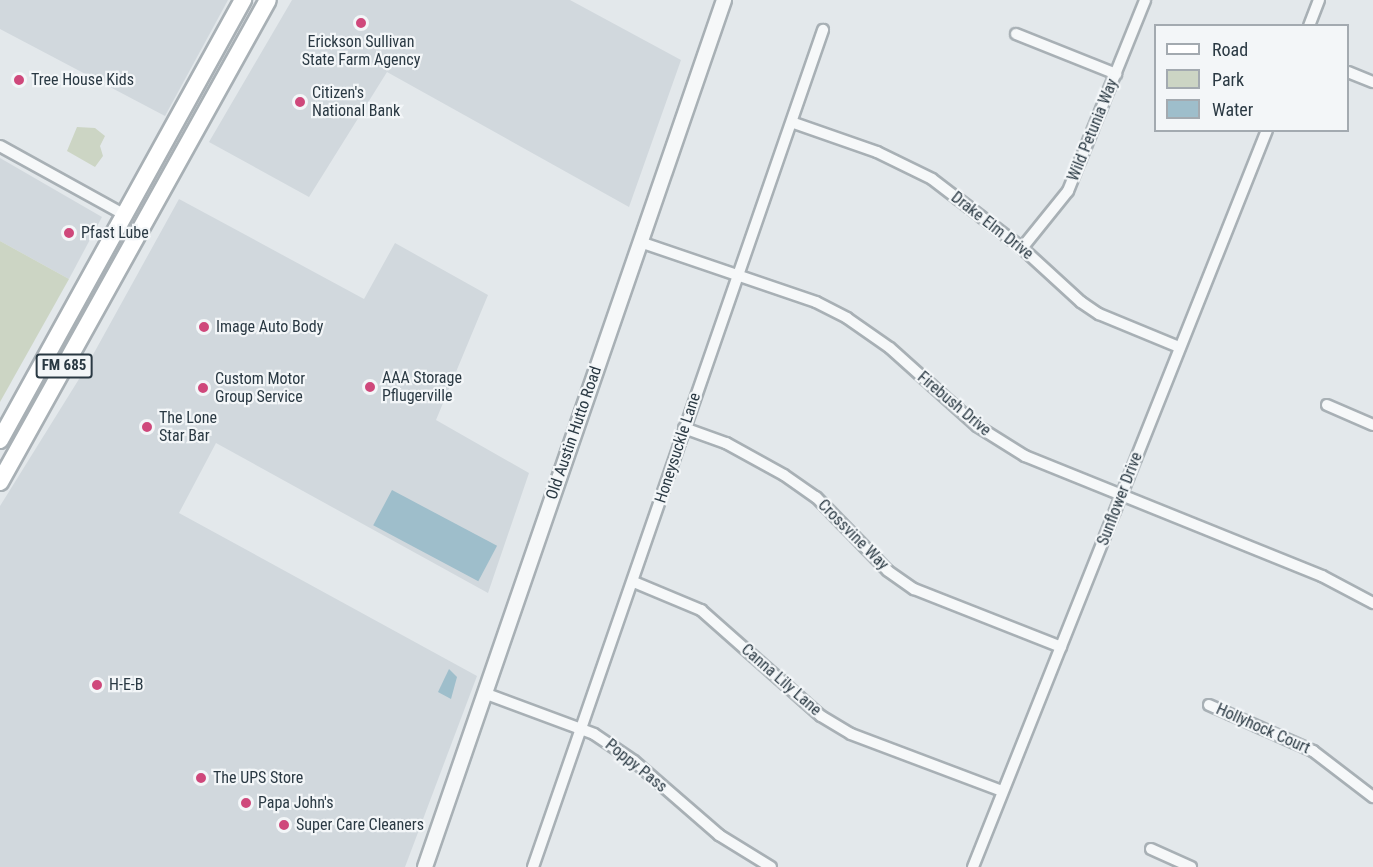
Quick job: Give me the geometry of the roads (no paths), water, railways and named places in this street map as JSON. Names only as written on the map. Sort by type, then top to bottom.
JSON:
[{"type":"main road","name":"FM 685","points":[[0,440],[243,0]]},
{"type":"main road","name":"FM 685","points":[[0,482],[268,0]]},
{"type":"street","name":"Old Austin Hutto Road","points":[[425,867],[724,0]]},
{"type":"street","name":"Wild Petunia Way","points":[[1022,248],[1068,191],[1145,0]]},
{"type":"street","points":[[1310,24],[1319,0]]},
{"type":"street","name":"Honeysuckle Lane","points":[[533,867],[634,582],[684,428],[794,123],[823,30]]},
{"type":"street","points":[[1016,34],[1116,74]]},
{"type":"street","points":[[1349,73],[1373,82]]},
{"type":"street","name":"Drake Elm Drive","points":[[794,123],[877,152],[932,179],[1022,248],[1099,314],[1179,347]]},
{"type":"street","name":"Sunflower Drive","points":[[973,867],[1266,132]]},
{"type":"street","points":[[0,146],[123,214]]},
{"type":"street","name":"Firebush Drive","points":[[640,242],[816,302],[847,318],[890,348],[977,426],[1025,456],[1121,497],[1322,576],[1373,603]]},
{"type":"street","points":[[56,338],[74,349]]},
{"type":"street","points":[[1327,405],[1373,425]]},
{"type":"street","name":"Crossvine Way","points":[[684,428],[726,443],[784,475],[816,498],[888,571],[914,589],[1061,648]]},
{"type":"street","name":"Canna Lily Lane","points":[[634,582],[701,609],[821,716],[851,734],[1002,791]]},
{"type":"street","name":"Poppy Pass","points":[[484,693],[582,728],[634,761],[719,835],[771,867]]},
{"type":"street","name":"Hollyhock Court","points":[[1209,705],[1313,751],[1373,797]]},
{"type":"street","points":[[1151,849],[1191,867]]},
{"type":"water","points":[[392,490],[497,546],[478,581],[373,525]]},
{"type":"water","points":[[449,669],[457,677],[451,699],[438,692]]},
{"type":"place","name":"Erickson Sullivan State Farm Agency","points":[[361,23]]},
{"type":"place","name":"Tree House Kids","points":[[19,80]]},
{"type":"place","name":"Citizen's National Bank","points":[[300,102]]},
{"type":"place","name":"Pfast Lube","points":[[69,233]]},
{"type":"place","name":"Image Auto Body","points":[[204,327]]},
{"type":"place","name":"AAA Storage Pflugerville","points":[[370,387]]},
{"type":"place","name":"Custom Motor Group Service","points":[[203,388]]},
{"type":"place","name":"The Lone Star Bar","points":[[147,427]]},
{"type":"place","name":"H-E-B","points":[[97,685]]},
{"type":"place","name":"The UPS Store","points":[[201,778]]},
{"type":"place","name":"Papa John's","points":[[246,803]]},
{"type":"place","name":"Super Care Cleaners","points":[[284,825]]}]
